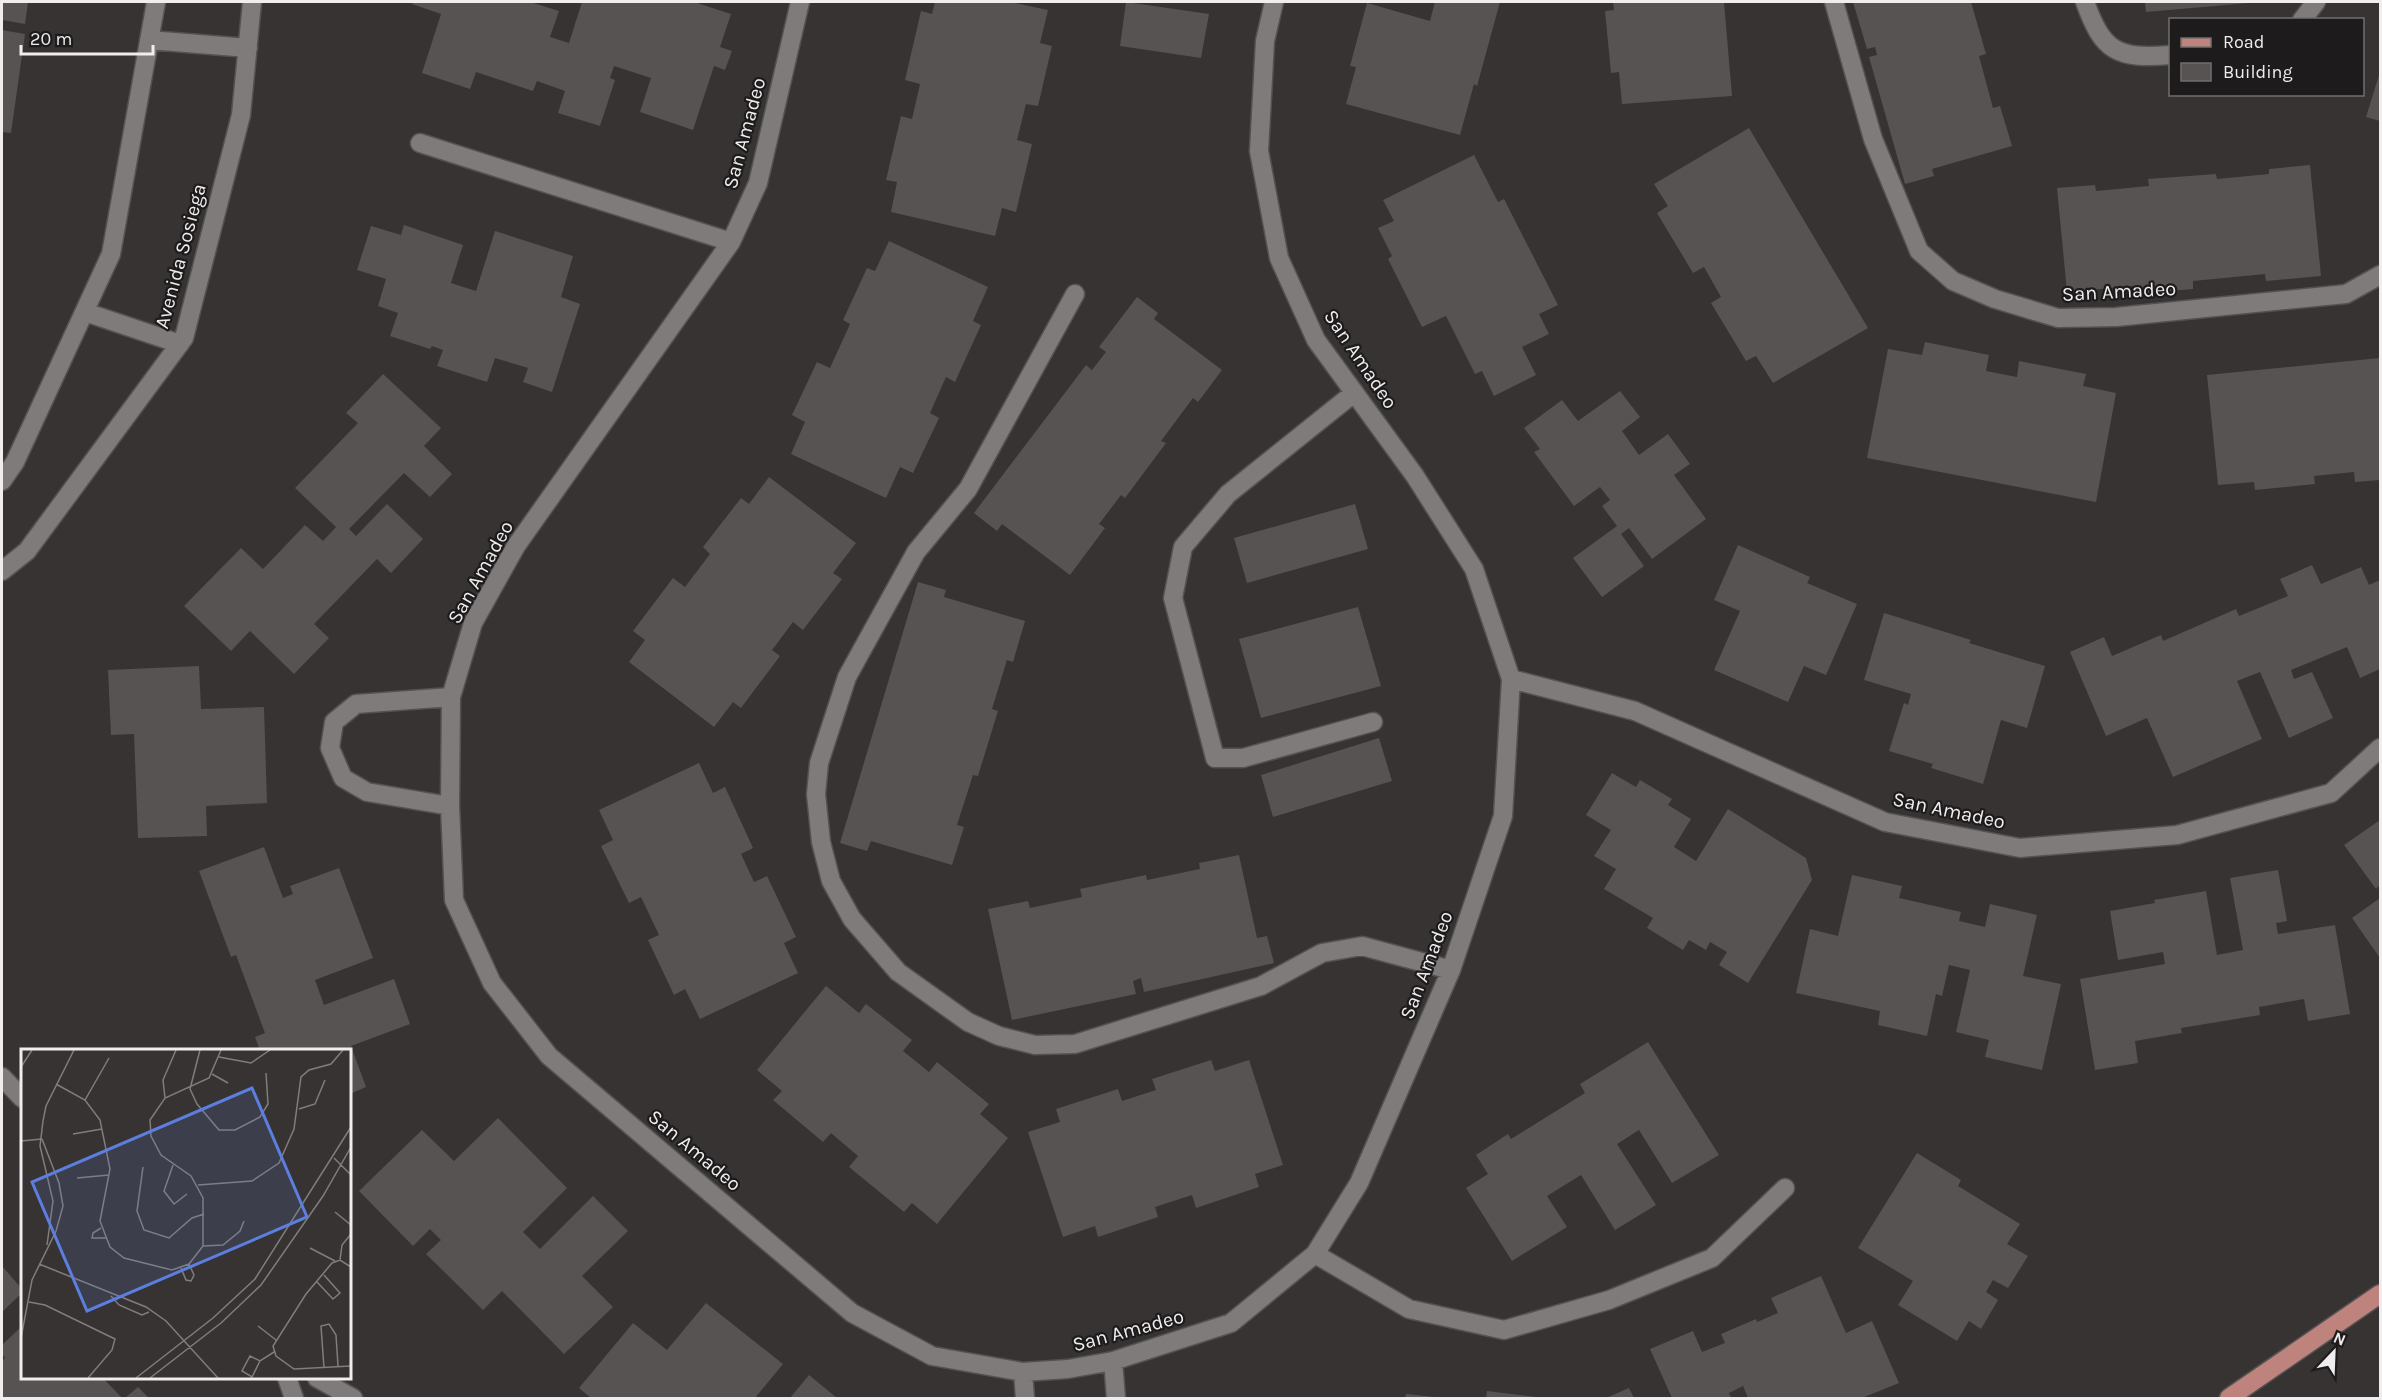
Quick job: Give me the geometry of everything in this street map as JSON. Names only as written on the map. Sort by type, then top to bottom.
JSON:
[{"type":"main road","points":[[2229,1398],[2380,1294]]},
{"type":"street","points":[[2,481],[15,462],[111,254],[156,2]]},
{"type":"street","name":"Avenida Sosiega","points":[[2,571],[27,551],[184,338],[241,115],[252,2]]},
{"type":"street","name":"San Amadeo","points":[[800,2],[758,183],[730,242],[516,546],[473,624],[451,697],[450,806],[454,900],[492,983],[549,1056],[852,1313],[932,1356],[1023,1372],[1068,1369],[1113,1361],[1231,1323],[1315,1254],[1359,1183],[1451,970],[1503,816],[1511,680],[1474,568],[1415,476],[1316,340],[1279,258],[1258,152],[1265,41],[1274,2]]},
{"type":"street","name":"San Amadeo","points":[[1834,2],[1873,139],[1919,251],[1953,281],[1995,299],[2058,318],[2116,317],[2346,294],[2380,275]]},
{"type":"street","points":[[2085,2],[2095,28],[2114,50],[2141,57],[2169,55]]},
{"type":"street","points":[[2304,18],[2316,2]]},
{"type":"street","points":[[149,40],[248,48]]},
{"type":"street","points":[[420,143],[730,242]]},
{"type":"street","points":[[1075,294],[968,489],[916,552],[847,677],[819,763],[816,794],[821,842],[831,882],[852,919],[898,972],[968,1022],[999,1036],[1035,1045],[1075,1044],[1261,986],[1322,953],[1332,951],[1362,946],[1451,970]]},
{"type":"street","points":[[85,312],[180,344]]},
{"type":"street","points":[[1354,393],[1228,494],[1183,547],[1173,598],[1215,758],[1243,758],[1373,722]]},
{"type":"street","name":"San Amadeo","points":[[1511,680],[1635,711],[1886,822],[2020,848],[2177,835],[2331,793],[2380,748]]},
{"type":"street","points":[[450,806],[367,792],[343,778],[330,748],[334,722],[356,704],[451,697]]},
{"type":"street","points":[[2,1077],[21,1097]]},
{"type":"street","points":[[1315,1254],[1409,1309],[1504,1330],[1609,1300],[1712,1258],[1785,1188]]},
{"type":"street","points":[[1113,1361],[1116,1398]]},
{"type":"street","points":[[1023,1372],[1025,1398]]},
{"type":"street","points":[[288,1379],[294,1398]]},
{"type":"street","points":[[320,1379],[353,1398]]},
{"type":"building","points":[[2,2],[28,2],[25,24],[2,20]]},
{"type":"building","points":[[413,2],[530,2],[559,11],[550,37],[569,43],[582,2],[694,2],[731,14],[720,47],[732,51],[725,70],[714,66],[693,130],[640,112],[651,78],[614,66],[610,78],[615,80],[600,126],[558,113],[565,91],[537,81],[533,91],[476,72],[470,89],[422,73],[441,14],[412,4]]},
{"type":"building","points":[[935,2],[1010,2],[1048,10],[1040,43],[1052,46],[1038,106],[1026,104],[1017,140],[1032,144],[1016,212],[1002,208],[995,236],[891,212],[897,182],[886,180],[901,116],[912,119],[920,84],[905,80],[921,11],[932,14]]},
{"type":"building","points":[[1126,2],[1209,14],[1201,58],[1120,46]]},
{"type":"building","points":[[1435,2],[1500,2],[1477,86],[1474,84],[1460,135],[1346,104],[1356,67],[1350,66],[1367,3],[1430,21]]},
{"type":"building","points":[[1613,2],[1724,2],[1732,96],[1622,104],[1619,72],[1611,73],[1605,11],[1614,10]]},
{"type":"building","points":[[1853,2],[1971,2],[1986,54],[1979,56],[1993,108],[2000,106],[2012,146],[1932,169],[1934,176],[1905,184],[1869,57],[1877,55],[1875,47],[1867,49]]},
{"type":"building","points":[[2145,2],[2249,2],[2249,3],[2146,12]]},
{"type":"building","points":[[2,30],[25,34],[11,133],[2,132]]},
{"type":"building","points":[[2380,72],[2380,121],[2366,117]]},
{"type":"building","points":[[1749,128],[1868,328],[1773,383],[1756,356],[1746,361],[1711,303],[1721,297],[1704,267],[1693,273],[1657,213],[1668,206],[1654,184]]},
{"type":"building","points":[[1474,155],[1498,202],[1504,199],[1558,305],[1539,314],[1549,334],[1522,347],[1536,375],[1494,396],[1482,371],[1475,374],[1446,316],[1422,327],[1388,259],[1392,256],[1378,228],[1394,221],[1383,200]]},
{"type":"building","points":[[2310,165],[2321,276],[2266,281],[2265,274],[2193,281],[2193,289],[2134,294],[2133,286],[2067,292],[2057,188],[2095,185],[2096,191],[2149,186],[2148,179],[2216,174],[2217,179],[2269,174],[2269,169]]},
{"type":"building","points":[[404,225],[463,245],[451,283],[476,291],[495,231],[573,256],[561,297],[580,304],[552,392],[523,382],[528,368],[495,358],[487,382],[437,366],[443,350],[432,346],[430,349],[390,336],[398,313],[378,306],[386,279],[357,270],[371,226],[401,235]]},
{"type":"building","points":[[889,241],[988,287],[973,321],[981,325],[955,382],[946,377],[930,413],[939,418],[913,473],[900,467],[886,498],[791,454],[805,422],[792,415],[817,362],[830,368],[850,324],[843,320],[867,268],[875,271]]},
{"type":"building","points":[[1137,297],[1158,313],[1154,319],[1222,370],[1198,402],[1193,398],[1161,441],[1166,443],[1125,498],[1121,495],[1099,524],[1105,528],[1070,575],[1002,524],[997,531],[974,513],[1086,365],[1092,370],[1106,352],[1099,347]]},
{"type":"building","points":[[1925,342],[1989,355],[1986,371],[2017,377],[2019,361],[2086,374],[2083,386],[2116,393],[2096,502],[1867,458],[1888,349],[1922,355]]},
{"type":"building","points":[[2380,358],[2380,480],[2355,482],[2354,472],[2314,476],[2315,484],[2255,490],[2254,482],[2218,485],[2207,375]]},
{"type":"building","points":[[383,374],[441,428],[424,446],[452,474],[430,497],[404,473],[349,529],[356,536],[387,504],[423,539],[391,573],[377,559],[314,624],[329,638],[294,674],[250,631],[231,651],[184,606],[241,548],[263,569],[305,525],[323,541],[336,527],[295,488],[358,423],[346,413]]},
{"type":"building","points":[[1620,391],[1640,417],[1622,431],[1639,455],[1668,434],[1690,464],[1674,475],[1706,519],[1652,559],[1629,528],[1621,534],[1644,566],[1602,597],[1573,558],[1617,526],[1602,506],[1610,500],[1600,487],[1574,506],[1534,452],[1540,449],[1524,428],[1562,400],[1578,421]]},
{"type":"building","points":[[769,477],[856,543],[833,573],[842,579],[803,630],[793,622],[772,650],[780,656],[741,708],[733,702],[714,727],[629,662],[645,640],[633,631],[673,578],[685,587],[710,554],[703,547],[741,498],[749,504]]},
{"type":"building","points":[[1355,504],[1368,549],[1247,583],[1234,538]]},
{"type":"building","points":[[1738,545],[1810,577],[1807,583],[1857,604],[1826,675],[1804,666],[1788,702],[1714,670],[1740,611],[1714,600]]},
{"type":"building","points":[[2312,565],[2321,584],[2361,567],[2369,585],[2380,580],[2380,669],[2360,678],[2347,647],[2291,670],[2294,679],[2312,672],[2333,718],[2289,738],[2260,672],[2237,681],[2262,739],[2173,777],[2147,718],[2106,736],[2070,652],[2104,637],[2112,656],[2161,635],[2163,641],[2236,609],[2239,616],[2288,596],[2280,579]]},
{"type":"building","points":[[918,582],[946,590],[944,597],[1025,621],[1013,662],[1007,660],[992,709],[998,711],[978,776],[973,775],[957,825],[964,827],[952,865],[871,841],[867,851],[840,843]]},
{"type":"building","points":[[1358,607],[1381,686],[1261,718],[1239,639]]},
{"type":"building","points":[[1884,613],[1971,640],[1969,643],[2045,666],[2027,728],[2001,720],[1983,784],[1931,768],[1933,764],[1889,751],[1904,703],[1908,705],[1911,694],[1864,680]]},
{"type":"building","points":[[199,666],[201,709],[264,707],[267,803],[206,806],[207,836],[138,838],[134,734],[111,735],[108,670]]},
{"type":"building","points":[[1379,738],[1392,781],[1273,817],[1261,775]]},
{"type":"building","points":[[699,763],[713,793],[725,787],[753,848],[741,854],[754,882],[767,876],[796,937],[784,943],[798,973],[700,1019],[685,989],[674,995],[648,940],[659,935],[641,897],[629,903],[601,846],[613,840],[599,810]]},
{"type":"building","points":[[1612,773],[1636,787],[1640,780],[1672,799],[1668,805],[1691,819],[1674,847],[1696,861],[1728,809],[1806,858],[1812,880],[1748,983],[1719,965],[1727,952],[1710,942],[1706,950],[1689,940],[1683,950],[1647,928],[1653,918],[1604,889],[1616,869],[1594,856],[1611,830],[1586,815]]},
{"type":"building","points":[[2380,820],[2380,885],[2376,889],[2344,845]]},
{"type":"building","points":[[264,847],[283,898],[293,894],[290,886],[339,868],[373,958],[315,980],[324,1005],[394,979],[410,1024],[351,1046],[366,1087],[351,1094],[351,1049],[260,1049],[255,1037],[265,1033],[236,955],[231,957],[199,871]]},
{"type":"building","points":[[1239,855],[1257,938],[1267,936],[1274,963],[1144,992],[1141,978],[1133,981],[1136,994],[1012,1020],[988,909],[1028,901],[1030,908],[1082,897],[1080,889],[1146,875],[1147,880],[1200,869],[1199,863]]},
{"type":"building","points":[[2278,870],[2287,921],[2276,923],[2278,934],[2335,925],[2350,1014],[2308,1021],[2304,999],[2259,1007],[2260,1015],[2181,1028],[2182,1033],[2135,1041],[2138,1063],[2095,1070],[2080,979],[2165,964],[2163,952],[2118,960],[2110,911],[2206,891],[2217,955],[2243,950],[2230,878]]},
{"type":"building","points":[[1852,875],[1902,886],[1899,898],[1961,912],[1959,921],[1985,927],[1990,904],[2037,915],[2023,976],[2061,984],[2042,1070],[1985,1057],[1989,1040],[1956,1032],[1970,970],[1949,965],[1942,996],[1936,994],[1927,1036],[1878,1025],[1880,1011],[1796,993],[1810,929],[1838,936]]},
{"type":"building","points":[[2380,898],[2380,958],[2352,918]]},
{"type":"building","points":[[826,986],[859,1013],[866,1004],[912,1040],[903,1051],[929,1072],[937,1062],[989,1104],[980,1114],[1008,1138],[937,1224],[912,1203],[904,1212],[849,1167],[858,1156],[831,1133],[823,1142],[773,1100],[782,1091],[757,1070]]},
{"type":"building","points":[[1648,1042],[1719,1155],[1672,1183],[1639,1130],[1617,1144],[1656,1205],[1615,1230],[1581,1175],[1547,1196],[1567,1227],[1512,1261],[1466,1188],[1488,1174],[1476,1155],[1508,1134],[1511,1139],[1585,1093],[1580,1084]]},
{"type":"building","points":[[1211,1060],[1215,1071],[1249,1060],[1283,1165],[1255,1174],[1259,1187],[1196,1208],[1192,1195],[1155,1207],[1158,1217],[1098,1237],[1095,1226],[1063,1237],[1028,1132],[1060,1122],[1056,1109],[1118,1089],[1122,1101],[1156,1090],[1152,1079]]},
{"type":"building","points":[[498,1118],[567,1188],[523,1232],[540,1249],[593,1196],[628,1231],[582,1276],[613,1307],[564,1354],[502,1291],[483,1310],[426,1254],[441,1240],[430,1229],[413,1246],[359,1191],[422,1130],[454,1161]]},
{"type":"building","points":[[1917,1153],[1961,1180],[1958,1186],[2020,1224],[2007,1244],[2028,1256],[2008,1288],[1993,1280],[1986,1292],[1998,1300],[1981,1329],[1969,1321],[1957,1341],[1898,1305],[1913,1281],[1858,1248]]},
{"type":"building","points":[[2,1266],[21,1288],[21,1294],[2,1312]]},
{"type":"building","points":[[1821,1276],[1846,1333],[1872,1321],[1899,1383],[1862,1398],[1748,1398],[1743,1386],[1729,1393],[1731,1398],[1672,1398],[1650,1349],[1693,1331],[1702,1352],[1725,1343],[1721,1334],[1756,1319],[1757,1322],[1778,1313],[1771,1298]]},
{"type":"building","points":[[706,1303],[783,1364],[755,1398],[591,1398],[579,1388],[633,1323],[667,1350]]},
{"type":"building","points":[[21,1327],[21,1379],[104,1379],[122,1398],[2,1398],[2,1361],[5,1358],[2,1354],[2,1345]]},
{"type":"building","points":[[809,1375],[837,1398],[790,1398]]},
{"type":"building","points":[[138,1387],[149,1398],[125,1398]]},
{"type":"building","points":[[1629,1388],[1634,1398],[1606,1398]]},
{"type":"building","points":[[1487,1391],[1536,1397],[1536,1398],[1486,1398]]},
{"type":"building","points":[[1406,1394],[1435,1397],[1435,1398],[1405,1398]]}]
